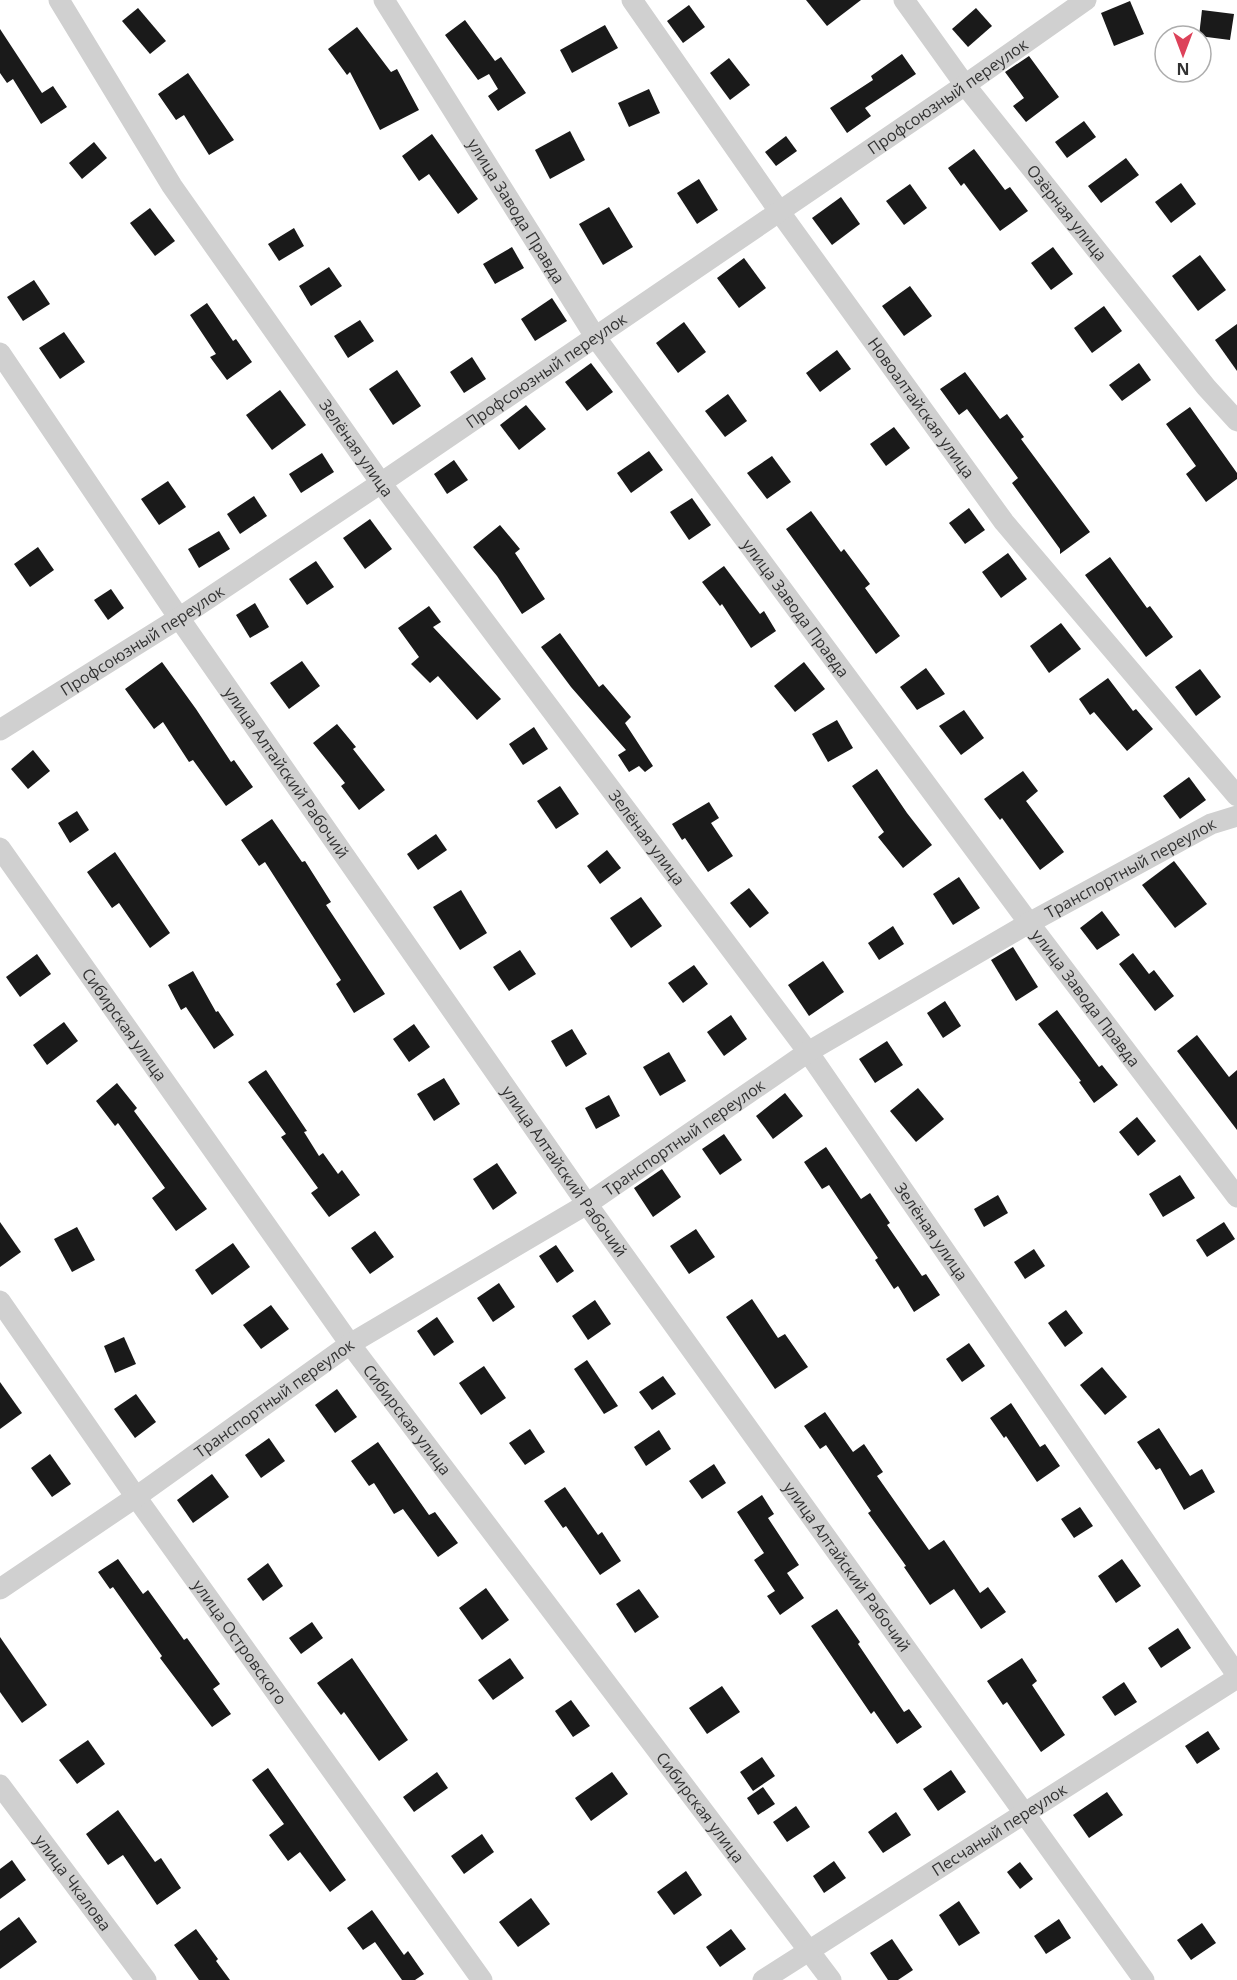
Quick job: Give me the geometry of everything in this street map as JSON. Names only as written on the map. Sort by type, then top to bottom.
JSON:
[{"type":"street","name":"Зелёная улица","points":[[59,0],[172,186],[381,483],[808,1052],[1237,1676]]},
{"type":"street","name":"улица Завода Правда","points":[[384,0],[596,338],[1029,924],[1237,1197]]},
{"type":"street","name":"Новоалтайская улица","points":[[632,0],[779,211],[1004,522],[1237,796]]},
{"type":"street","name":"Озёрная улица","points":[[904,0],[965,85],[1206,387],[1237,421]]},
{"type":"street","name":"Профсоюзный переулок","points":[[0,730],[179,618],[381,483],[596,338],[1086,0]]},
{"type":"street","name":"улица Алтайский Рабочий","points":[[0,353],[179,618],[587,1204],[1144,1980]]},
{"type":"street","name":"Транспортный переулок","points":[[0,1589],[136,1497],[350,1344],[587,1204],[808,1052],[1029,924],[1211,824],[1237,816]]},
{"type":"street","name":"Сибирская улица","points":[[0,848],[350,1344],[831,1980]]},
{"type":"street","name":"улица Островского","points":[[0,1302],[136,1497],[482,1980]]},
{"type":"street","name":"Песчаный переулок","points":[[763,1980],[1237,1676]]},
{"type":"street","name":"улица Чкалова","points":[[0,1785],[146,1980]]},
{"type":"building","points":[[806,0],[861,0],[827,26]]},
{"type":"building","points":[[1130,1],[1144,34],[1114,46],[1101,13]]},
{"type":"building","points":[[689,5],[705,27],[683,43],[667,21]]},
{"type":"building","points":[[138,8],[166,41],[150,54],[122,21]]},
{"type":"building","points":[[976,8],[992,26],[968,47],[952,29]]},
{"type":"building","points":[[1202,10],[1234,14],[1230,40],[1213,38],[1213,24],[1200,24]]},
{"type":"building","points":[[465,20],[495,61],[501,57],[526,93],[498,111],[488,96],[498,89],[489,74],[478,80],[445,35]]},
{"type":"building","points":[[605,25],[618,48],[572,73],[560,50]]},
{"type":"building","points":[[357,27],[391,72],[397,69],[419,110],[380,130],[350,72],[347,75],[328,49]]},
{"type":"building","points":[[0,29],[42,93],[53,86],[67,107],[41,124],[13,79],[7,83],[0,73]]},
{"type":"building","points":[[902,54],[916,74],[865,108],[871,116],[847,133],[830,108],[873,80],[871,76]]},
{"type":"building","points":[[1029,56],[1059,97],[1026,122],[1013,106],[1024,98],[1005,72]]},
{"type":"building","points":[[729,58],[750,85],[730,100],[710,73]]},
{"type":"building","points":[[188,73],[234,140],[209,155],[184,115],[176,120],[158,94]]},
{"type":"building","points":[[649,89],[660,113],[629,127],[618,103]]},
{"type":"building","points":[[1084,121],[1096,137],[1067,158],[1055,142]]},
{"type":"building","points":[[570,131],[585,160],[550,179],[535,150]]},
{"type":"building","points":[[432,134],[478,199],[458,214],[429,174],[419,181],[402,156]]},
{"type":"building","points":[[786,136],[797,151],[776,166],[765,152]]},
{"type":"building","points":[[94,142],[107,158],[82,179],[69,163]]},
{"type":"building","points":[[974,149],[1005,190],[1010,187],[1028,211],[1000,231],[964,183],[961,186],[948,168]]},
{"type":"building","points":[[1126,158],[1139,175],[1101,203],[1088,186]]},
{"type":"building","points":[[699,179],[718,210],[697,224],[677,193]]},
{"type":"building","points":[[1181,183],[1196,204],[1171,223],[1155,202]]},
{"type":"building","points":[[910,184],[927,208],[904,225],[886,201]]},
{"type":"building","points":[[841,197],[860,224],[832,245],[812,218]]},
{"type":"building","points":[[609,207],[633,247],[603,265],[579,224]]},
{"type":"building","points":[[150,208],[175,241],[155,256],[130,223]]},
{"type":"building","points":[[294,228],[304,246],[279,261],[268,244]]},
{"type":"building","points":[[512,247],[524,268],[495,284],[483,264]]},
{"type":"building","points":[[1053,247],[1073,274],[1051,290],[1031,263]]},
{"type":"building","points":[[1200,255],[1226,290],[1198,311],[1172,276]]},
{"type":"building","points":[[744,258],[766,288],[739,308],[717,278]]},
{"type":"building","points":[[329,267],[342,286],[311,306],[299,286]]},
{"type":"building","points":[[34,280],[50,304],[23,321],[7,297]]},
{"type":"building","points":[[910,286],[932,316],[904,336],[882,306]]},
{"type":"building","points":[[552,298],[567,321],[535,341],[521,319]]},
{"type":"building","points":[[207,303],[233,341],[236,339],[252,362],[227,380],[210,357],[216,354],[190,315]]},
{"type":"building","points":[[1104,306],[1122,331],[1092,353],[1074,328]]},
{"type":"building","points":[[360,320],[374,341],[348,358],[334,336]]},
{"type":"building","points":[[684,322],[706,352],[678,373],[656,343]]},
{"type":"building","points":[[1237,324],[1237,371],[1215,340]]},
{"type":"building","points":[[64,332],[85,362],[60,379],[39,348]]},
{"type":"building","points":[[837,350],[851,369],[820,392],[806,373]]},
{"type":"building","points":[[472,357],[486,379],[464,393],[450,372]]},
{"type":"building","points":[[591,363],[613,392],[587,411],[565,382]]},
{"type":"building","points":[[1139,363],[1151,380],[1122,401],[1109,385]]},
{"type":"building","points":[[397,370],[421,406],[393,425],[369,389]]},
{"type":"building","points":[[965,372],[1000,419],[1007,414],[1024,437],[1021,439],[1090,532],[1060,554],[1060,549],[1012,483],[1018,478],[967,409],[959,415],[940,389]]},
{"type":"building","points":[[280,390],[306,425],[272,450],[246,415]]},
{"type":"building","points":[[728,394],[747,421],[725,437],[705,411]]},
{"type":"building","points":[[526,405],[546,429],[519,450],[500,425]]},
{"type":"building","points":[[1190,407],[1237,473],[1237,479],[1206,502],[1186,474],[1196,466],[1166,424]]},
{"type":"building","points":[[894,427],[910,448],[886,466],[870,444]]},
{"type":"building","points":[[649,451],[663,470],[631,493],[617,473]]},
{"type":"building","points":[[322,453],[334,472],[301,493],[289,474]]},
{"type":"building","points":[[772,456],[791,482],[767,499],[747,473]]},
{"type":"building","points":[[454,460],[468,480],[447,494],[434,474]]},
{"type":"building","points":[[168,481],[186,507],[159,525],[141,499]]},
{"type":"building","points":[[254,496],[267,516],[240,534],[227,514]]},
{"type":"building","points":[[692,498],[711,525],[689,540],[670,512]]},
{"type":"building","points":[[969,508],[985,530],[965,544],[949,523]]},
{"type":"building","points":[[811,511],[841,552],[844,549],[870,584],[865,588],[900,636],[876,654],[786,529]]},
{"type":"building","points":[[370,519],[392,549],[365,569],[343,538]]},
{"type":"building","points":[[500,525],[520,549],[515,553],[545,599],[522,614],[497,576],[473,547]]},
{"type":"building","points":[[219,531],[230,549],[199,568],[188,549]]},
{"type":"building","points":[[38,547],[54,570],[30,587],[14,564]]},
{"type":"building","points":[[1008,553],[1027,579],[1001,598],[982,572]]},
{"type":"building","points":[[1110,557],[1147,608],[1150,606],[1173,637],[1146,657],[1085,575]]},
{"type":"building","points":[[316,561],[334,587],[307,605],[289,579]]},
{"type":"building","points":[[724,566],[760,614],[764,611],[776,631],[751,648],[722,604],[720,606],[702,582]]},
{"type":"building","points":[[111,589],[124,608],[108,620],[94,600]]},
{"type":"building","points":[[255,603],[269,627],[250,638],[236,615]]},
{"type":"building","points":[[429,606],[441,622],[433,627],[501,699],[477,720],[438,676],[430,683],[411,664],[419,657],[398,628]]},
{"type":"building","points":[[1061,623],[1081,649],[1049,673],[1030,646]]},
{"type":"building","points":[[560,633],[599,687],[603,684],[631,717],[625,723],[653,766],[645,772],[639,766],[629,772],[618,755],[626,750],[571,687],[541,647]]},
{"type":"building","points":[[302,661],[320,686],[289,709],[270,683]]},
{"type":"building","points":[[162,662],[231,762],[234,760],[253,787],[226,806],[193,760],[189,762],[163,722],[154,729],[125,689]]},
{"type":"building","points":[[804,662],[825,689],[795,712],[774,686]]},
{"type":"building","points":[[926,668],[945,694],[917,710],[900,687]]},
{"type":"building","points":[[1200,669],[1221,697],[1196,716],[1175,687]]},
{"type":"building","points":[[1108,678],[1133,711],[1136,709],[1153,729],[1127,751],[1094,712],[1090,715],[1079,699]]},
{"type":"building","points":[[964,710],[984,738],[961,755],[939,726]]},
{"type":"building","points":[[837,720],[853,748],[828,762],[812,734]]},
{"type":"building","points":[[337,724],[356,747],[353,749],[385,790],[359,810],[341,786],[345,783],[313,743]]},
{"type":"building","points":[[534,727],[548,749],[523,765],[509,744]]},
{"type":"building","points":[[33,750],[50,771],[28,789],[11,769]]},
{"type":"building","points":[[877,769],[932,845],[903,868],[878,837],[884,832],[852,786]]},
{"type":"building","points":[[1023,771],[1038,791],[1026,801],[1064,852],[1040,870],[1002,818],[1000,820],[984,799]]},
{"type":"building","points":[[1189,777],[1206,800],[1180,819],[1163,796]]},
{"type":"building","points":[[560,786],[579,814],[556,829],[537,801]]},
{"type":"building","points":[[709,802],[719,818],[711,823],[733,856],[708,872],[685,838],[682,840],[672,824]]},
{"type":"building","points":[[77,811],[89,830],[70,843],[58,823]]},
{"type":"building","points":[[272,819],[302,862],[305,861],[331,902],[326,905],[385,994],[354,1013],[336,984],[341,980],[265,862],[259,866],[241,840]]},
{"type":"building","points":[[436,834],[447,850],[418,870],[407,854]]},
{"type":"building","points":[[607,850],[621,868],[600,884],[587,866]]},
{"type":"building","points":[[115,852],[170,933],[150,948],[119,903],[112,908],[87,872]]},
{"type":"building","points":[[1174,861],[1207,904],[1175,928],[1142,885]]},
{"type":"building","points":[[959,877],[980,908],[953,925],[933,894]]},
{"type":"building","points":[[749,888],[769,913],[750,928],[730,903]]},
{"type":"building","points":[[461,890],[487,933],[460,950],[433,907]]},
{"type":"building","points":[[641,897],[662,926],[631,948],[610,918]]},
{"type":"building","points":[[1102,911],[1120,935],[1097,950],[1080,928]]},
{"type":"building","points":[[893,926],[904,944],[879,960],[868,943]]},
{"type":"building","points":[[1013,947],[1038,987],[1016,1001],[991,960]]},
{"type":"building","points":[[520,950],[536,974],[509,991],[493,967]]},
{"type":"building","points":[[1133,953],[1149,974],[1154,970],[1174,996],[1155,1011],[1119,964]]},
{"type":"building","points":[[37,954],[51,974],[20,997],[6,977]]},
{"type":"building","points":[[823,961],[844,992],[809,1016],[788,985]]},
{"type":"building","points":[[694,965],[708,984],[683,1003],[668,983]]},
{"type":"building","points":[[193,971],[216,1012],[218,1011],[234,1035],[214,1049],[186,1007],[181,1010],[168,985]]},
{"type":"building","points":[[945,1001],[961,1026],[943,1038],[927,1013]]},
{"type":"building","points":[[1057,1010],[1099,1067],[1102,1065],[1118,1085],[1094,1103],[1079,1082],[1081,1081],[1038,1024]]},
{"type":"building","points":[[731,1015],[747,1039],[724,1056],[707,1032]]},
{"type":"building","points":[[64,1022],[78,1041],[47,1065],[33,1045]]},
{"type":"building","points":[[414,1024],[430,1047],[409,1062],[393,1039]]},
{"type":"building","points":[[572,1029],[587,1054],[566,1067],[551,1041]]},
{"type":"building","points":[[1197,1035],[1229,1077],[1237,1070],[1237,1130],[1177,1051]]},
{"type":"building","points":[[887,1041],[903,1065],[875,1083],[859,1059]]},
{"type":"building","points":[[669,1052],[686,1081],[660,1096],[643,1067]]},
{"type":"building","points":[[266,1070],[307,1131],[304,1132],[319,1156],[323,1153],[338,1174],[342,1170],[360,1195],[329,1217],[311,1193],[318,1188],[281,1137],[286,1134],[248,1082]]},
{"type":"building","points":[[444,1078],[460,1104],[434,1121],[417,1094]]},
{"type":"building","points":[[117,1083],[137,1108],[134,1111],[207,1209],[176,1231],[152,1198],[165,1188],[118,1123],[115,1126],[96,1101]]},
{"type":"building","points":[[918,1088],[944,1119],[916,1142],[890,1111]]},
{"type":"building","points":[[785,1093],[803,1116],[773,1139],[756,1116]]},
{"type":"building","points":[[609,1095],[620,1116],[596,1129],[585,1108]]},
{"type":"building","points":[[1137,1117],[1156,1141],[1138,1156],[1119,1132]]},
{"type":"building","points":[[724,1134],[742,1160],[720,1175],[702,1149]]},
{"type":"building","points":[[826,1147],[861,1199],[870,1193],[890,1223],[887,1225],[922,1276],[926,1274],[940,1295],[914,1312],[898,1286],[894,1289],[875,1260],[878,1258],[829,1185],[822,1189],[804,1162]]},
{"type":"building","points":[[497,1163],[517,1193],[493,1210],[473,1179]]},
{"type":"building","points":[[662,1169],[681,1197],[653,1217],[634,1188]]},
{"type":"building","points":[[1180,1175],[1195,1198],[1163,1217],[1149,1194]]},
{"type":"building","points":[[998,1195],[1008,1213],[984,1227],[974,1209]]},
{"type":"building","points":[[0,1222],[21,1252],[0,1267]]},
{"type":"building","points":[[1224,1222],[1235,1239],[1207,1257],[1196,1240]]},
{"type":"building","points":[[77,1227],[95,1260],[72,1272],[54,1239]]},
{"type":"building","points":[[696,1229],[715,1257],[689,1274],[670,1246]]},
{"type":"building","points":[[375,1231],[394,1257],[370,1274],[351,1248]]},
{"type":"building","points":[[233,1243],[250,1267],[212,1295],[195,1270]]},
{"type":"building","points":[[556,1245],[574,1271],[557,1283],[539,1256]]},
{"type":"building","points":[[1034,1249],[1045,1266],[1025,1279],[1014,1262]]},
{"type":"building","points":[[499,1283],[515,1307],[493,1322],[477,1298]]},
{"type":"building","points":[[752,1299],[778,1338],[785,1334],[808,1367],[775,1389],[726,1317]]},
{"type":"building","points":[[595,1300],[611,1324],[588,1340],[572,1316]]},
{"type":"building","points":[[271,1305],[289,1329],[261,1349],[243,1325]]},
{"type":"building","points":[[1066,1310],[1083,1333],[1065,1347],[1048,1323]]},
{"type":"building","points":[[437,1317],[454,1342],[434,1356],[417,1331]]},
{"type":"building","points":[[124,1337],[136,1364],[115,1373],[104,1346]]},
{"type":"building","points":[[969,1343],[985,1366],[962,1382],[946,1359]]},
{"type":"building","points":[[587,1360],[618,1406],[604,1414],[574,1369]]},
{"type":"building","points":[[484,1366],[506,1398],[481,1415],[459,1383]]},
{"type":"building","points":[[1102,1367],[1127,1397],[1105,1415],[1080,1385]]},
{"type":"building","points":[[663,1376],[676,1394],[652,1410],[639,1392]]},
{"type":"building","points":[[0,1382],[22,1413],[0,1429]]},
{"type":"building","points":[[337,1389],[357,1417],[335,1433],[315,1405]]},
{"type":"building","points":[[136,1394],[156,1422],[135,1438],[114,1409]]},
{"type":"building","points":[[1011,1403],[1040,1447],[1045,1444],[1060,1466],[1037,1482],[1006,1436],[1004,1438],[990,1418]]},
{"type":"building","points":[[825,1412],[853,1452],[864,1444],[883,1472],[877,1476],[929,1550],[944,1540],[980,1593],[988,1587],[1006,1612],[981,1629],[954,1589],[930,1605],[904,1567],[906,1566],[868,1513],[871,1511],[826,1445],[820,1449],[804,1426]]},
{"type":"building","points":[[1159,1428],[1190,1476],[1202,1469],[1215,1492],[1184,1510],[1160,1468],[1156,1470],[1137,1442]]},
{"type":"building","points":[[530,1429],[545,1452],[525,1465],[509,1443]]},
{"type":"building","points":[[659,1430],[671,1449],[646,1466],[634,1447]]},
{"type":"building","points":[[269,1438],[285,1461],[261,1478],[245,1455]]},
{"type":"building","points":[[378,1442],[429,1515],[435,1512],[458,1543],[438,1557],[403,1509],[394,1514],[374,1483],[369,1486],[351,1461]]},
{"type":"building","points":[[50,1454],[71,1484],[52,1497],[31,1468]]},
{"type":"building","points":[[714,1464],[726,1483],[702,1499],[689,1481]]},
{"type":"building","points":[[212,1474],[229,1497],[193,1523],[177,1500]]},
{"type":"building","points":[[565,1487],[598,1535],[602,1532],[621,1561],[600,1575],[566,1526],[563,1528],[544,1501]]},
{"type":"building","points":[[762,1495],[774,1514],[768,1518],[799,1565],[787,1573],[804,1598],[780,1615],[767,1596],[775,1591],[754,1560],[764,1553],[737,1512]]},
{"type":"building","points":[[1080,1507],[1093,1526],[1074,1538],[1061,1519]]},
{"type":"building","points":[[118,1559],[143,1594],[148,1590],[184,1640],[187,1638],[220,1684],[213,1689],[231,1714],[212,1727],[160,1658],[162,1656],[113,1587],[110,1589],[98,1572]]},
{"type":"building","points":[[1122,1559],[1141,1586],[1116,1603],[1098,1576]]},
{"type":"building","points":[[268,1563],[283,1586],[263,1601],[247,1579]]},
{"type":"building","points":[[486,1588],[509,1620],[482,1640],[459,1608]]},
{"type":"building","points":[[639,1589],[659,1617],[635,1633],[616,1604]]},
{"type":"building","points":[[837,1609],[904,1712],[909,1709],[922,1727],[897,1744],[874,1711],[871,1714],[811,1626]]},
{"type":"building","points":[[312,1622],[323,1638],[301,1654],[289,1638]]},
{"type":"building","points":[[1178,1628],[1191,1648],[1161,1668],[1148,1648]]},
{"type":"building","points":[[0,1637],[47,1705],[22,1723],[0,1692]]},
{"type":"building","points":[[352,1658],[408,1740],[379,1761],[344,1712],[341,1715],[317,1683]]},
{"type":"building","points":[[510,1658],[524,1678],[493,1700],[478,1680]]},
{"type":"building","points":[[1022,1658],[1037,1681],[1032,1685],[1065,1735],[1041,1752],[1007,1702],[1003,1705],[987,1681]]},
{"type":"building","points":[[1124,1682],[1137,1702],[1115,1716],[1102,1697]]},
{"type":"building","points":[[722,1686],[740,1712],[707,1734],[689,1708]]},
{"type":"building","points":[[571,1700],[590,1726],[573,1737],[555,1711]]},
{"type":"building","points":[[1208,1731],[1220,1749],[1197,1764],[1185,1746]]},
{"type":"building","points":[[88,1740],[105,1764],[77,1784],[59,1760]]},
{"type":"building","points":[[762,1757],[775,1776],[753,1791],[740,1772]]},
{"type":"building","points":[[268,1768],[346,1880],[330,1892],[300,1852],[288,1861],[269,1835],[284,1824],[252,1780]]},
{"type":"building","points":[[951,1770],[966,1792],[938,1811],[923,1789]]},
{"type":"building","points":[[437,1772],[448,1788],[414,1812],[403,1797]]},
{"type":"building","points":[[612,1772],[628,1794],[591,1821],[575,1798]]},
{"type":"building","points":[[763,1787],[775,1804],[758,1815],[747,1798]]},
{"type":"building","points":[[1107,1792],[1123,1815],[1089,1838],[1073,1815]]},
{"type":"building","points":[[796,1806],[810,1827],[787,1842],[773,1822]]},
{"type":"building","points":[[118,1810],[155,1862],[161,1858],[181,1888],[157,1905],[123,1855],[108,1865],[86,1834]]},
{"type":"building","points":[[896,1812],[911,1835],[883,1853],[868,1832]]},
{"type":"building","points":[[482,1834],[494,1852],[464,1874],[451,1856]]},
{"type":"building","points":[[12,1860],[26,1880],[0,1899],[0,1869]]},
{"type":"building","points":[[834,1861],[846,1878],[824,1893],[813,1876]]},
{"type":"building","points":[[1020,1862],[1033,1879],[1020,1889],[1007,1872]]},
{"type":"building","points":[[686,1871],[702,1895],[674,1915],[657,1892]]},
{"type":"building","points":[[531,1898],[550,1924],[518,1947],[499,1922]]},
{"type":"building","points":[[959,1901],[980,1933],[959,1946],[939,1915]]},
{"type":"building","points":[[372,1910],[404,1955],[408,1951],[424,1974],[415,1980],[402,1980],[375,1942],[363,1950],[347,1928]]},
{"type":"building","points":[[19,1917],[37,1942],[0,1969],[0,1931]]},
{"type":"building","points":[[1059,1919],[1071,1938],[1046,1954],[1034,1936]]},
{"type":"building","points":[[1202,1923],[1216,1943],[1191,1960],[1177,1940]]},
{"type":"building","points":[[196,1929],[230,1980],[199,1980],[174,1945]]},
{"type":"building","points":[[731,1929],[746,1949],[720,1967],[706,1947]]},
{"type":"building","points":[[892,1939],[913,1970],[898,1980],[888,1980],[870,1953]]}]
